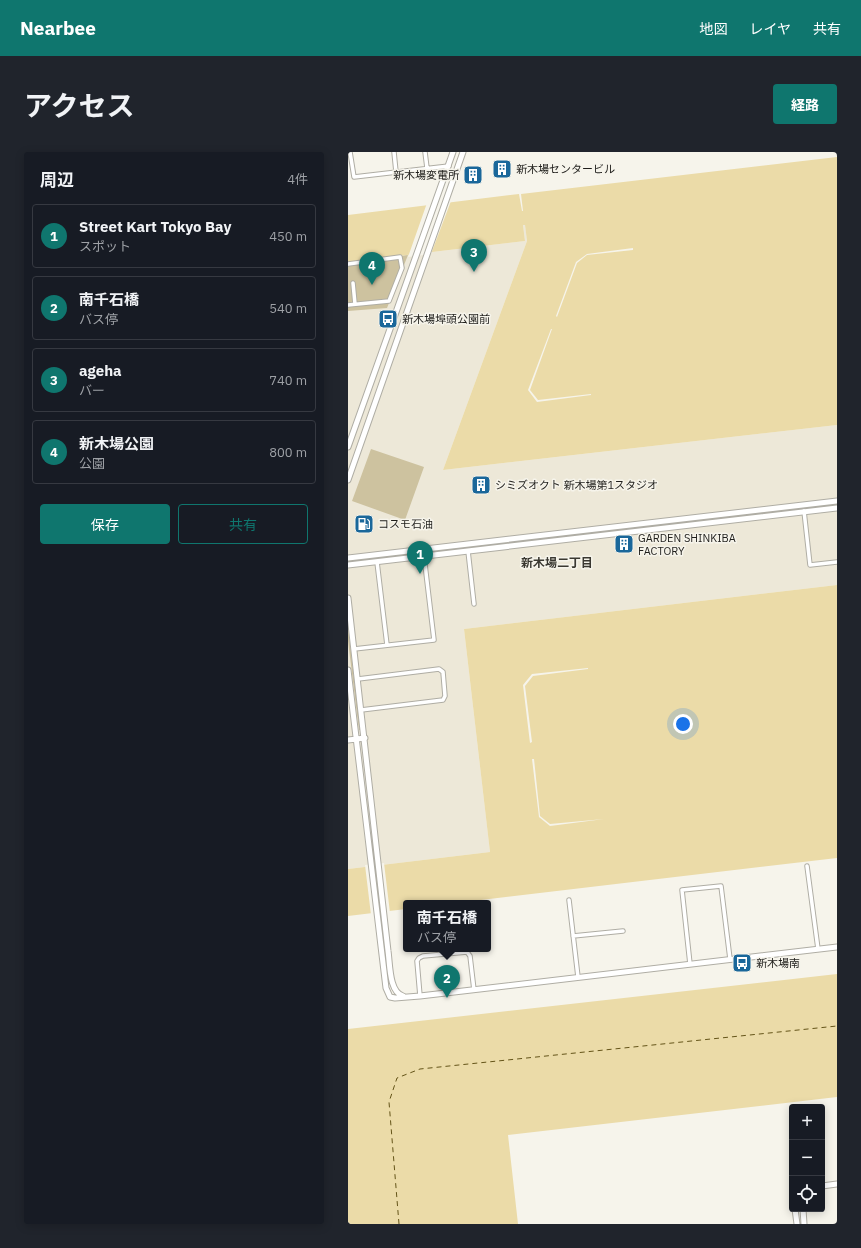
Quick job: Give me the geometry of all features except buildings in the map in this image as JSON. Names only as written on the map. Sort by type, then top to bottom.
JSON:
[{"type":"street","points":[[350,152],[354,177],[449,166]]},
{"type":"street","points":[[394,152],[396,172]]},
{"type":"street","points":[[425,152],[427,168]]},
{"type":"street","points":[[348,447],[453,152]]},
{"type":"street","points":[[348,480],[350,464],[401,331],[424,258],[463,152]]},
{"type":"street","points":[[348,264],[400,257],[402,268],[389,301],[348,305]]},
{"type":"street","points":[[353,283],[355,304]]},
{"type":"street","points":[[348,558],[837,501]]},
{"type":"street","points":[[348,565],[837,508]]},
{"type":"street","points":[[804,511],[810,565],[837,562]]},
{"type":"street","points":[[706,517],[706,523]]},
{"type":"street","points":[[532,537],[533,543]]},
{"type":"street","points":[[468,551],[474,604]]},
{"type":"street","points":[[354,649],[434,640],[424,556]]},
{"type":"street","points":[[377,562],[387,645]]},
{"type":"street","points":[[348,598],[388,951],[394,989],[398,995],[406,997]]},
{"type":"street","points":[[358,679],[439,669],[443,673],[445,696],[443,700],[361,710]]},
{"type":"street","points":[[348,670],[388,995],[395,998],[420,996],[837,947]]},
{"type":"street","points":[[348,740],[365,738]]},
{"type":"street","points":[[807,866],[818,949]]},
{"type":"street","points":[[690,964],[682,890],[721,886],[730,959]]},
{"type":"street","points":[[569,900],[578,977]]},
{"type":"street","points":[[573,936],[623,931]]},
{"type":"street","points":[[420,996],[417,961],[423,956],[467,952],[470,956],[474,990]]},
{"type":"street","points":[[825,1186],[837,1184]]},
{"type":"street","points":[[795,1212],[797,1224]]},
{"type":"street","points":[[803,1212],[804,1224]]},
{"type":"shaded area","points":[[837,157],[837,425],[443,470],[527,241],[525,225],[523,225],[525,241],[348,262],[348,215],[519,194],[523,211],[521,194]]},
{"type":"shaded area","points":[[525,224],[527,241],[443,470],[837,425],[837,585],[464,629],[490,852],[348,869],[348,262],[525,241],[523,225]]},
{"type":"shaded area","points":[[408,255],[387,308],[348,311],[348,262]]},
{"type":"shaded area","points":[[371,449],[424,467],[405,520],[352,501]]},
{"type":"shaded area","points":[[837,585],[837,858],[481,900],[403,900],[403,909],[348,916],[348,869],[490,852],[464,629]]},
{"type":"shaded area","points":[[348,627],[360,730],[348,641]]},
{"type":"shaded area","points":[[837,974],[837,1097],[508,1135],[518,1224],[348,1224],[348,1029]]},
{"type":"pier","points":[[451,201],[431,254],[408,257],[427,203]]},
{"type":"pier","points":[[633,248],[633,250],[587,255],[577,263],[557,317],[556,316],[576,262],[587,254]]},
{"type":"pier","points":[[551,329],[530,390],[538,400],[591,395],[537,402],[528,390]]},
{"type":"pier","points":[[588,668],[533,676],[525,686],[532,742],[530,743],[523,685],[532,674]]},
{"type":"pier","points":[[532,759],[534,759],[540,816],[550,824],[604,819],[550,826],[539,817]]},
{"type":"pier","points":[[384,863],[390,913],[371,915],[365,865]]},
{"type":"ferry route","points":[[399,1224],[389,1102],[397,1078],[420,1069],[837,1026]]},
{"type":"place","name":"新木場センタービル","points":[[502,169]]},
{"type":"place","name":"新木場変電所","points":[[473,175]]},
{"type":"place","name":"ageha","points":[[474,272]]},
{"type":"place","name":"新木場公園","points":[[372,285]]},
{"type":"place","name":"新木場埠頭公園前","points":[[388,319]]},
{"type":"place","name":"シミズオクト 新木場第1スタジオ","points":[[481,485]]},
{"type":"place","name":"コスモ石油","points":[[364,524]]},
{"type":"place","name":"GARDEN SHINKIBA FACTORY","points":[[624,544]]},
{"type":"place","name":"Street Kart Tokyo Bay","points":[[420,574]]},
{"type":"place","name":"新木場南","points":[[742,963]]},
{"type":"place","name":"南千石橋","points":[[447,998]]},
{"type":"district","name":"新木場二丁目","points":[[557,562]]}]
